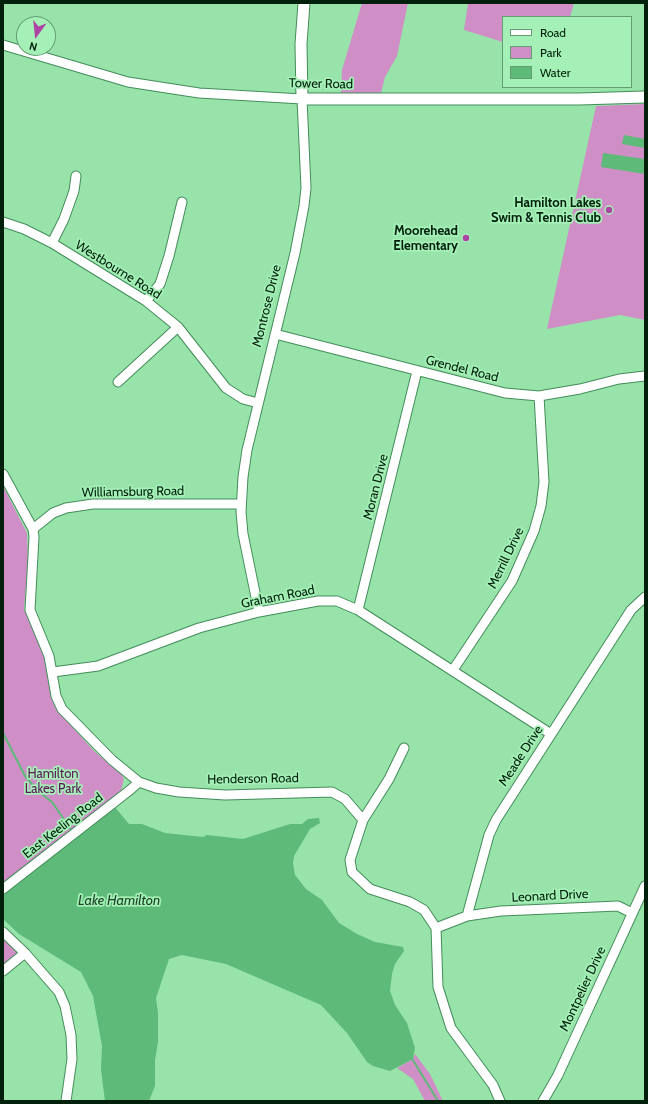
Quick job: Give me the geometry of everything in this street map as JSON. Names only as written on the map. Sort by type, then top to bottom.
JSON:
[{"type":"street","name":"Montrose Drive","points":[[259,612],[243,534],[241,504],[247,450],[295,254],[306,188],[302,99],[304,3]]},
{"type":"street","name":"Tower Road","points":[[3,45],[128,82],[199,94],[302,99],[575,99],[645,96]]},
{"type":"street","points":[[52,243],[64,219],[74,191],[76,176]]},
{"type":"street","points":[[146,301],[160,284],[169,256],[182,202]]},
{"type":"street","name":"Westbourne Road","points":[[3,222],[24,229],[52,243],[146,301],[178,327],[226,388],[243,399],[258,403]]},
{"type":"street","points":[[118,382],[178,327]]},
{"type":"street","name":"Grendel Road","points":[[275,334],[506,393],[539,396],[580,390],[619,379],[645,376]]},
{"type":"street","name":"Moran Drive","points":[[358,610],[417,371]]},
{"type":"street","name":"Merrill Drive","points":[[453,670],[512,581],[534,531],[541,506],[544,482],[539,396]]},
{"type":"street","name":"Henderson Road","points":[[3,474],[33,529],[34,537],[30,610],[49,656],[56,696],[62,708],[112,760],[139,782],[156,788],[179,792],[225,794],[332,792],[345,799],[363,820]]},
{"type":"street","name":"Williamsburg Road","points":[[33,529],[53,513],[66,508],[93,504],[241,504]]},
{"type":"street","name":"Meade Drive","points":[[467,916],[489,835],[496,820],[631,610],[645,597]]},
{"type":"street","name":"Graham Road","points":[[53,672],[98,666],[199,628],[259,612],[318,601],[337,601],[358,610],[551,734]]},
{"type":"street","points":[[404,748],[389,779],[363,820],[350,860],[352,872],[370,889],[410,902],[424,910],[436,928],[438,987],[451,1028],[493,1085],[500,1101]]},
{"type":"street","name":"East Keeling Road","points":[[3,890],[126,794],[139,782]]},
{"type":"street","name":"Montpelier Drive","points":[[543,1101],[558,1075],[645,886]]},
{"type":"street","name":"Leonard Drive","points":[[467,916],[501,911],[618,906],[632,913]]},
{"type":"street","points":[[436,928],[467,916]]},
{"type":"street","points":[[3,932],[25,953],[59,992],[69,1021],[72,1059],[66,1101]]},
{"type":"street","points":[[3,971],[25,953]]},
{"type":"green space","points":[[362,3],[408,3],[397,56],[385,77],[381,93],[341,93],[342,70]]},
{"type":"green space","points":[[468,3],[574,3],[570,16],[502,16],[502,42],[464,30]]},
{"type":"green space","name":"Hamilton Lakes Swim & Tennis Club","points":[[645,104],[645,320],[620,315],[547,329],[596,106]]},
{"type":"green space","name":"Hamilton Lakes Park","points":[[3,486],[27,533],[28,561],[24,609],[44,656],[51,698],[56,709],[94,751],[121,774],[124,779],[120,794],[3,884]]},
{"type":"green space","points":[[3,938],[19,955],[3,968]]},
{"type":"green space","points":[[415,1054],[430,1074],[443,1101],[425,1101],[413,1079],[397,1068],[413,1059]]},
{"type":"water","points":[[624,135],[645,139],[645,148],[622,144]]},
{"type":"water","points":[[603,153],[645,159],[645,174],[601,167]]},
{"type":"water","name":"Lake Hamilton","points":[[114,806],[129,824],[142,824],[165,833],[203,837],[207,835],[243,839],[290,824],[302,824],[308,819],[319,818],[320,823],[310,829],[294,856],[293,863],[295,875],[306,889],[322,900],[339,923],[357,934],[375,942],[403,947],[404,951],[395,964],[392,974],[390,991],[395,1005],[407,1023],[415,1048],[413,1059],[390,1071],[373,1066],[367,1062],[347,1033],[321,1005],[226,964],[182,955],[169,959],[156,998],[158,1013],[158,1042],[155,1060],[155,1086],[149,1101],[105,1101],[101,1070],[102,1046],[93,996],[81,972],[19,934],[4,920],[3,909],[4,893]]},
{"type":"waterway","points":[[3,733],[25,776],[39,792],[52,802],[72,831]]},
{"type":"waterway","points":[[411,1057],[438,1101]]},
{"type":"place","name":"Hamilton Lakes Swim & Tennis Club","points":[[609,210]]},
{"type":"place","name":"Moorehead Elementary","points":[[466,238]]}]
